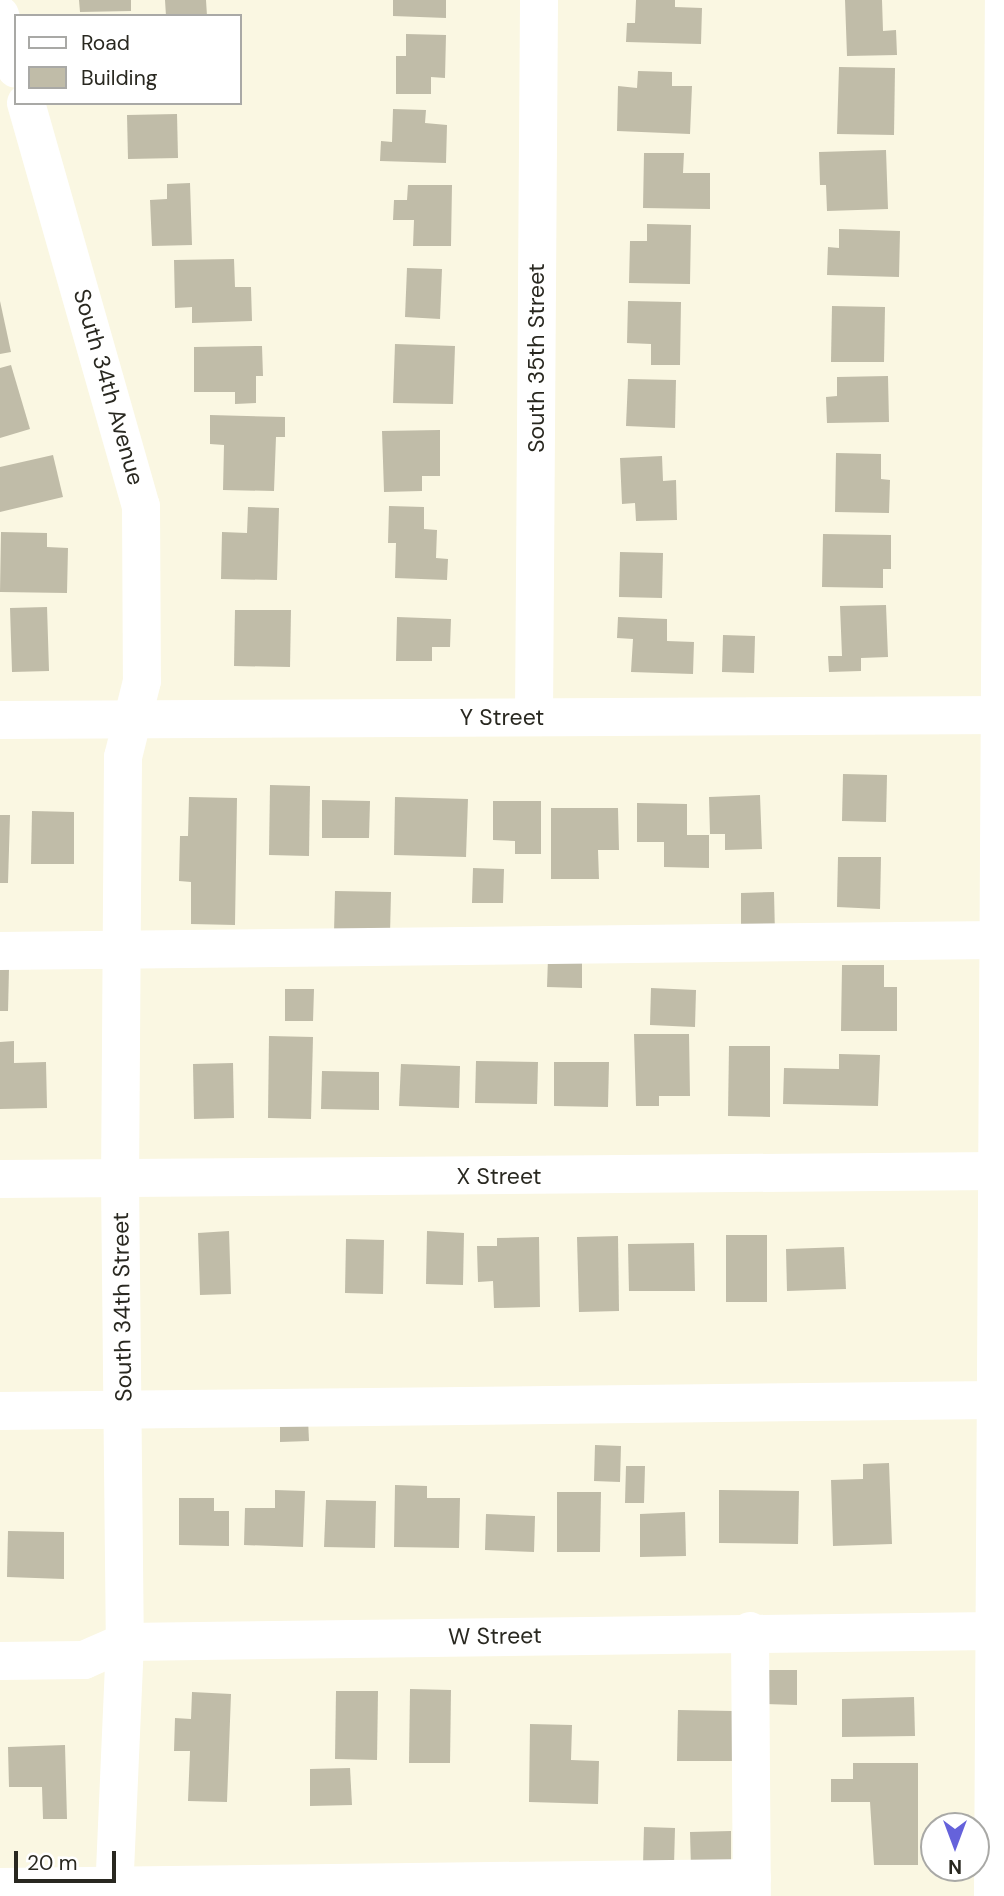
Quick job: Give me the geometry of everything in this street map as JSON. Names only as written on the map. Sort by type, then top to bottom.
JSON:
[{"type":"street","name":"South 35th Street","points":[[534,717],[539,0]]},
{"type":"street","points":[[993,1896],[999,1760],[993,1631],[999,1498],[996,1400],[1000,1347],[1001,1237],[998,1171],[1004,0]]},
{"type":"street","points":[[0,15],[14,62]]},
{"type":"street","name":"South 34th Avenue","points":[[27,105],[138,482],[142,681],[133,719]]},
{"type":"street","name":"Y Street","points":[[0,720],[1002,715]]},
{"type":"street","name":"South 34th Street","points":[[114,1891],[125,1642],[125,1410],[120,1179],[123,757],[133,719]]},
{"type":"street","points":[[0,951],[1000,948]]},
{"type":"street","name":"X Street","points":[[0,1180],[998,1171]]},
{"type":"street","points":[[0,1411],[996,1400]]},
{"type":"street","points":[[0,1887],[114,1891],[752,1887],[750,1631]]},
{"type":"street","name":"W Street","points":[[0,1661],[84,1660],[125,1642],[750,1631],[993,1631]]},
{"type":"building","points":[[79,0],[131,0],[131,11],[80,12]]},
{"type":"building","points":[[165,0],[206,0],[207,14],[166,14]]},
{"type":"building","points":[[393,0],[446,0],[446,18],[393,16]]},
{"type":"building","points":[[636,0],[675,0],[675,7],[702,8],[701,44],[626,42],[627,23],[635,23]]},
{"type":"building","points":[[845,0],[882,0],[883,31],[896,30],[897,55],[847,56]]},
{"type":"building","points":[[406,34],[446,35],[445,78],[431,77],[431,94],[396,94],[396,56],[406,56]]},
{"type":"building","points":[[839,67],[895,68],[894,135],[837,134]]},
{"type":"building","points":[[638,71],[672,72],[672,86],[692,86],[690,134],[617,131],[618,86],[637,88]]},
{"type":"building","points":[[393,109],[426,110],[425,123],[447,125],[446,163],[380,161],[381,141],[392,142]]},
{"type":"building","points":[[177,114],[178,158],[128,159],[127,115]]},
{"type":"building","points":[[886,150],[888,209],[827,211],[826,185],[820,185],[819,152]]},
{"type":"building","points":[[644,153],[684,153],[683,173],[710,173],[710,209],[643,208]]},
{"type":"building","points":[[190,183],[192,245],[152,246],[150,200],[167,199],[167,184]]},
{"type":"building","points":[[408,185],[452,185],[451,246],[413,246],[414,220],[393,220],[394,200],[407,200]]},
{"type":"building","points":[[647,224],[691,225],[690,284],[629,283],[630,241],[647,241]]},
{"type":"building","points":[[839,229],[900,231],[899,277],[827,275],[828,247],[839,248]]},
{"type":"building","points":[[234,259],[235,287],[251,287],[252,321],[192,323],[192,307],[175,308],[174,260]]},
{"type":"building","points":[[407,268],[442,269],[440,319],[405,317]]},
{"type":"building","points":[[0,301],[11,352],[0,354]]},
{"type":"building","points":[[628,301],[681,302],[680,365],[651,365],[651,344],[627,343]]},
{"type":"building","points":[[832,306],[885,307],[884,362],[831,362]]},
{"type":"building","points":[[395,344],[455,346],[453,404],[393,403]]},
{"type":"building","points":[[262,346],[263,376],[256,376],[256,403],[235,404],[235,392],[194,392],[194,347]]},
{"type":"building","points":[[11,365],[30,429],[0,438],[0,368]]},
{"type":"building","points":[[888,376],[889,422],[827,423],[826,397],[837,396],[837,377]]},
{"type":"building","points":[[628,379],[676,380],[675,428],[626,426]]},
{"type":"building","points":[[210,415],[285,417],[285,437],[276,437],[274,491],[223,490],[224,445],[210,444]]},
{"type":"building","points":[[440,430],[440,476],[422,476],[422,491],[384,492],[382,431]]},
{"type":"building","points":[[836,453],[881,454],[881,479],[890,480],[889,513],[835,512]]},
{"type":"building","points":[[53,455],[63,497],[0,512],[0,467]]},
{"type":"building","points":[[662,456],[663,481],[676,480],[677,520],[636,521],[635,503],[622,504],[620,458]]},
{"type":"building","points":[[389,506],[424,507],[424,529],[437,530],[436,558],[448,559],[447,580],[395,578],[396,543],[388,543]]},
{"type":"building","points":[[248,507],[279,508],[277,580],[221,579],[222,532],[247,533]]},
{"type":"building","points":[[1,532],[47,533],[47,547],[68,548],[67,593],[0,592]]},
{"type":"building","points":[[823,534],[891,535],[891,569],[883,569],[883,588],[822,587]]},
{"type":"building","points":[[620,552],[663,553],[662,598],[619,597]]},
{"type":"building","points":[[886,605],[888,657],[861,658],[861,671],[829,672],[828,656],[842,656],[840,606]]},
{"type":"building","points":[[47,607],[49,671],[12,672],[10,608]]},
{"type":"building","points":[[235,610],[291,610],[290,667],[234,666]]},
{"type":"building","points":[[397,617],[451,619],[450,647],[432,647],[432,661],[396,661]]},
{"type":"building","points":[[618,617],[667,619],[667,641],[694,642],[693,674],[631,672],[633,639],[617,638]]},
{"type":"building","points":[[723,635],[755,636],[754,673],[722,672]]},
{"type":"building","points":[[843,774],[887,775],[886,822],[842,821]]},
{"type":"building","points":[[270,785],[310,786],[309,856],[269,855]]},
{"type":"building","points":[[760,795],[762,849],[725,850],[725,834],[710,834],[709,797]]},
{"type":"building","points":[[189,797],[237,798],[235,925],[191,924],[191,882],[179,881],[180,836],[188,836]]},
{"type":"building","points":[[395,797],[468,799],[466,857],[394,855]]},
{"type":"building","points":[[322,800],[370,801],[369,838],[322,838]]},
{"type":"building","points":[[493,801],[541,801],[541,854],[515,854],[515,841],[493,840]]},
{"type":"building","points":[[637,803],[687,804],[687,835],[709,835],[709,868],[664,867],[664,842],[637,842]]},
{"type":"building","points":[[551,808],[618,808],[619,850],[598,850],[599,879],[551,879]]},
{"type":"building","points":[[32,811],[74,812],[74,864],[31,864]]},
{"type":"building","points":[[0,815],[10,815],[8,883],[0,883]]},
{"type":"building","points":[[838,857],[881,857],[880,909],[837,907]]},
{"type":"building","points":[[473,868],[504,869],[503,903],[472,903]]},
{"type":"building","points":[[335,891],[391,892],[390,934],[334,933]]},
{"type":"building","points":[[774,892],[775,935],[741,935],[741,893]]},
{"type":"building","points":[[548,958],[582,959],[582,988],[547,987]]},
{"type":"building","points":[[842,965],[884,965],[884,987],[897,987],[897,1031],[841,1031]]},
{"type":"building","points":[[0,969],[9,969],[8,1011],[0,1011]]},
{"type":"building","points":[[651,988],[696,990],[695,1027],[650,1025]]},
{"type":"building","points":[[285,989],[314,989],[313,1021],[285,1021]]},
{"type":"building","points":[[634,1034],[689,1034],[690,1096],[659,1096],[659,1106],[636,1106]]},
{"type":"building","points":[[269,1036],[313,1037],[311,1119],[268,1118]]},
{"type":"building","points":[[14,1041],[14,1063],[46,1062],[47,1108],[0,1109],[0,1042]]},
{"type":"building","points":[[729,1046],[770,1046],[770,1117],[728,1116]]},
{"type":"building","points":[[839,1054],[880,1055],[878,1106],[783,1104],[784,1068],[839,1069]]},
{"type":"building","points":[[476,1061],[538,1062],[537,1104],[475,1103]]},
{"type":"building","points":[[554,1062],[609,1062],[608,1107],[554,1106]]},
{"type":"building","points":[[233,1063],[234,1118],[194,1119],[193,1064]]},
{"type":"building","points":[[401,1064],[460,1066],[459,1108],[399,1106]]},
{"type":"building","points":[[322,1071],[379,1072],[379,1110],[321,1109]]},
{"type":"building","points":[[229,1231],[231,1294],[200,1295],[198,1233]]},
{"type":"building","points":[[427,1231],[464,1233],[463,1285],[426,1284]]},
{"type":"building","points":[[726,1235],[767,1235],[767,1302],[726,1302]]},
{"type":"building","points":[[618,1236],[619,1311],[579,1312],[577,1237]]},
{"type":"building","points":[[539,1237],[540,1307],[494,1308],[493,1281],[478,1282],[477,1246],[497,1246],[497,1238]]},
{"type":"building","points":[[346,1239],[384,1240],[383,1294],[345,1293]]},
{"type":"building","points":[[694,1243],[695,1291],[629,1291],[628,1244]]},
{"type":"building","points":[[844,1247],[846,1289],[787,1291],[786,1249]]},
{"type":"building","points":[[308,1419],[309,1441],[280,1442],[280,1420]]},
{"type":"building","points":[[595,1445],[621,1446],[620,1482],[594,1481]]},
{"type":"building","points":[[889,1463],[892,1544],[833,1546],[831,1480],[863,1479],[863,1464]]},
{"type":"building","points":[[626,1466],[645,1466],[644,1503],[625,1503]]},
{"type":"building","points":[[395,1485],[427,1486],[427,1498],[460,1498],[459,1548],[394,1547]]},
{"type":"building","points":[[275,1490],[305,1491],[303,1547],[244,1545],[245,1508],[275,1508]]},
{"type":"building","points":[[719,1490],[799,1491],[798,1544],[719,1543]]},
{"type":"building","points":[[557,1492],[601,1492],[600,1552],[557,1552]]},
{"type":"building","points":[[179,1498],[214,1498],[214,1511],[229,1511],[229,1546],[179,1545]]},
{"type":"building","points":[[326,1500],[376,1501],[375,1548],[324,1547]]},
{"type":"building","points":[[685,1512],[686,1556],[640,1557],[640,1514]]},
{"type":"building","points":[[486,1514],[535,1516],[534,1552],[485,1550]]},
{"type":"building","points":[[8,1531],[64,1532],[64,1579],[7,1577]]},
{"type":"building","points":[[765,1670],[797,1670],[797,1705],[765,1704]]},
{"type":"building","points":[[410,1689],[451,1690],[450,1763],[409,1763]]},
{"type":"building","points":[[336,1691],[378,1691],[377,1760],[335,1759]]},
{"type":"building","points":[[192,1692],[231,1694],[227,1802],[188,1801],[190,1751],[174,1751],[175,1718],[191,1719]]},
{"type":"building","points":[[914,1697],[915,1736],[842,1737],[842,1699]]},
{"type":"building","points":[[678,1710],[733,1711],[732,1761],[677,1761]]},
{"type":"building","points":[[530,1724],[572,1725],[571,1760],[599,1761],[598,1804],[529,1802]]},
{"type":"building","points":[[65,1745],[67,1819],[43,1819],[42,1787],[9,1787],[8,1747]]},
{"type":"building","points":[[853,1763],[918,1763],[918,1865],[874,1865],[870,1802],[831,1802],[831,1779],[853,1779]]},
{"type":"building","points":[[350,1768],[352,1805],[310,1806],[310,1769]]},
{"type":"building","points":[[644,1827],[675,1828],[674,1865],[643,1865]]},
{"type":"building","points":[[731,1831],[731,1867],[691,1868],[690,1832]]}]
